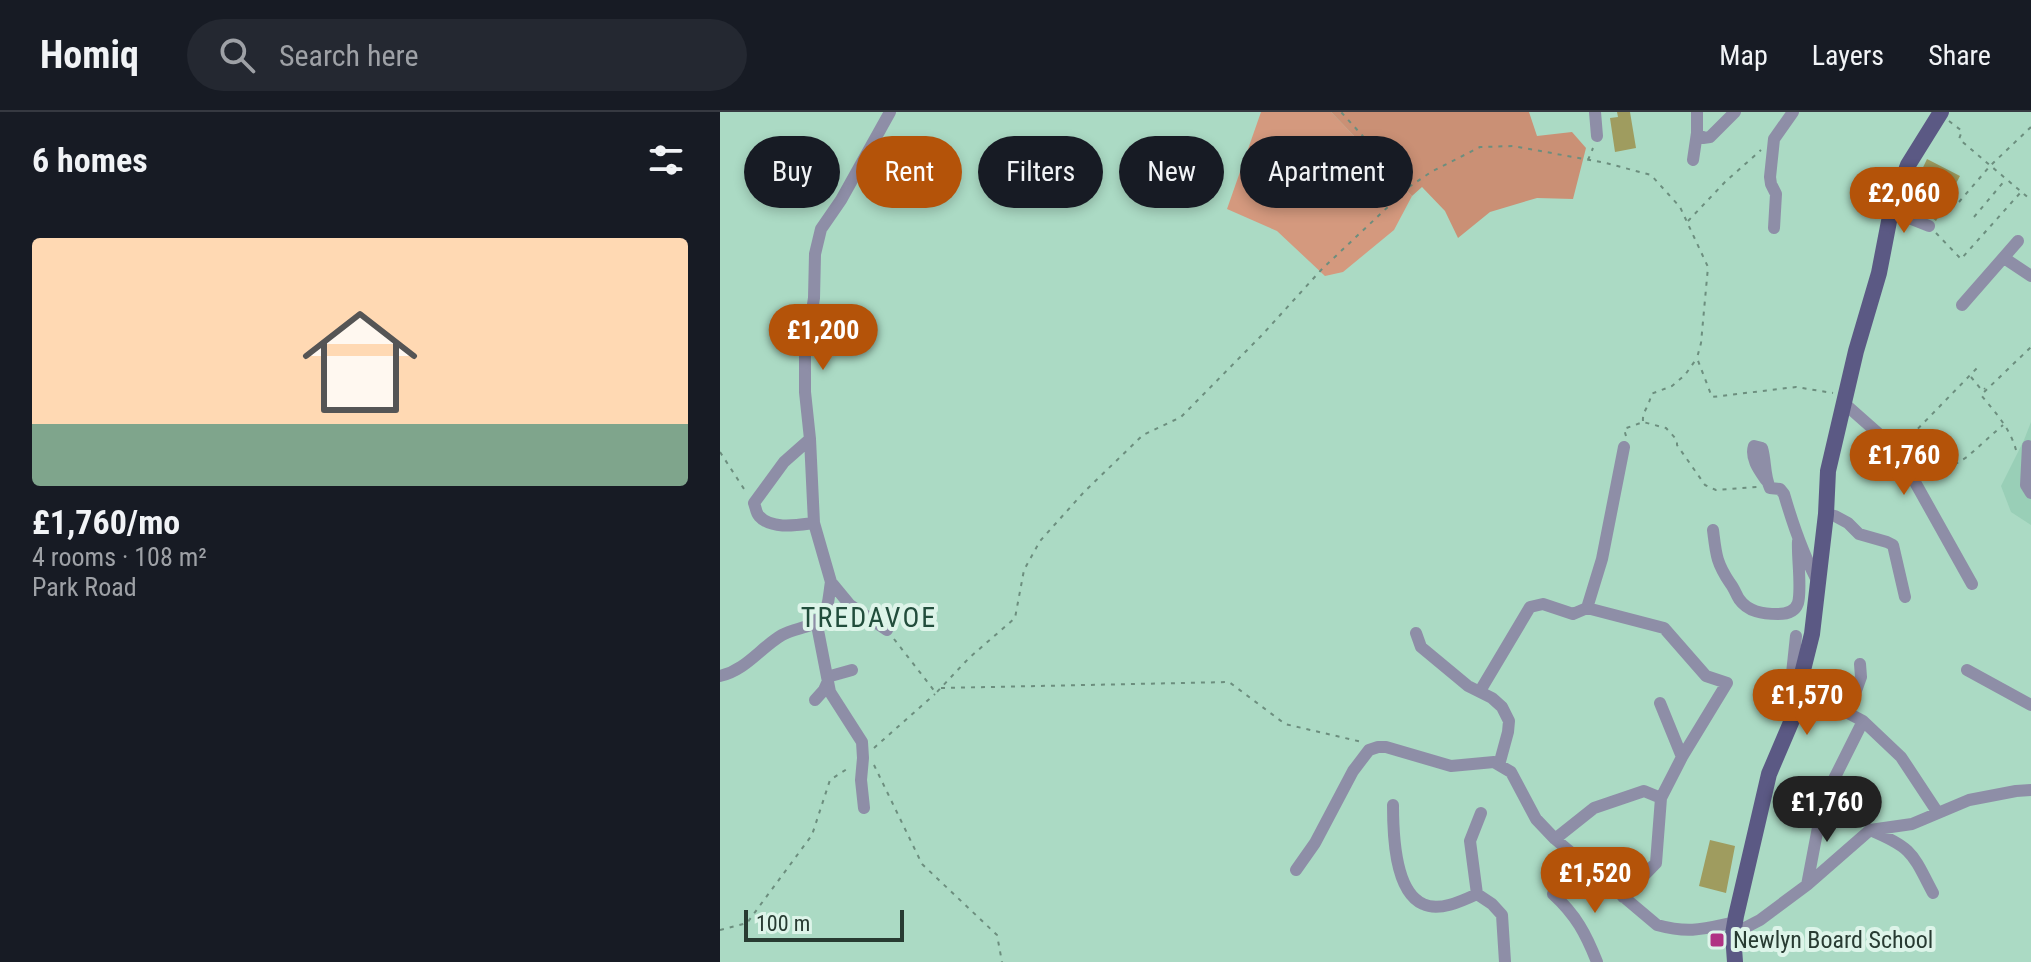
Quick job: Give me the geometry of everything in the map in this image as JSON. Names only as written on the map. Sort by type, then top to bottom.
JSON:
[{"type":"main road","points":[[1735,962],[1734,928],[1769,774],[1795,713],[1812,634],[1828,471],[1856,351],[1879,273],[1891,211],[1908,165],[1940,113]]},
{"type":"street","points":[[887,630],[850,605],[831,582],[814,523],[805,356],[814,298],[815,254],[821,229],[841,200],[890,112]]},
{"type":"street","points":[[1595,112],[1597,136]]},
{"type":"street","points":[[1693,160],[1697,112]]},
{"type":"street","points":[[1697,133],[1703,138],[1710,137],[1735,112]]},
{"type":"street","points":[[1774,228],[1776,194],[1770,177],[1774,139],[1793,112]]},
{"type":"street","points":[[1891,211],[1929,226]]},
{"type":"street","points":[[1962,305],[2018,241]]},
{"type":"street","points":[[2004,258],[2031,276]]},
{"type":"street","points":[[1846,399],[1897,450],[1972,584]]},
{"type":"street","points":[[810,439],[784,462],[754,503],[759,517],[771,523],[793,526],[814,523]]},
{"type":"street","points":[[2028,446],[2025,472],[2026,485],[2031,493]]},
{"type":"street","points":[[1587,608],[1602,559],[1624,447]]},
{"type":"street","points":[[1768,484],[1784,494],[1798,541],[1819,584]]},
{"type":"street","points":[[1826,514],[1848,523],[1859,534],[1893,545],[1905,597]]},
{"type":"street","points":[[1713,530],[1720,569],[1738,598],[1748,609],[1766,614],[1792,612],[1797,606],[1798,541]]},
{"type":"street","points":[[831,582],[826,608],[819,619],[833,696],[862,742],[864,808]]},
{"type":"street","points":[[1480,691],[1530,607],[1543,604],[1573,614],[1587,608],[1664,628],[1706,676],[1727,683],[1661,798],[1656,863],[1623,897]]},
{"type":"street","points":[[720,676],[745,666],[785,633],[801,629],[850,605]]},
{"type":"street","points":[[1416,633],[1421,647],[1468,686],[1492,698],[1502,707],[1509,721],[1499,765]]},
{"type":"street","points":[[1796,636],[1791,683],[1863,721],[1901,757],[1938,813]]},
{"type":"street","points":[[1848,713],[1861,677],[1860,664]]},
{"type":"street","points":[[815,700],[828,679],[852,670]]},
{"type":"street","points":[[1967,670],[2031,705]]},
{"type":"street","points":[[1660,703],[1682,757]]},
{"type":"street","points":[[1807,885],[1823,801],[1863,721]]},
{"type":"street","points":[[1296,870],[1315,843],[1353,771],[1369,750],[1380,748],[1451,766],[1494,762],[1511,772],[1536,819],[1555,839],[1657,925],[1677,931],[1734,928],[1760,920],[1807,885],[1870,830],[1912,824],[1969,800],[2031,790]]},
{"type":"street","points":[[1555,839],[1594,808],[1644,791],[1661,798]]},
{"type":"street","points":[[1393,805],[1393,833],[1399,871],[1411,895],[1424,905],[1449,906],[1477,894]]},
{"type":"street","points":[[1481,813],[1470,841],[1477,894],[1502,915],[1505,962]]},
{"type":"street","points":[[1870,830],[1907,849],[1933,893]]},
{"type":"street","points":[[1553,894],[1569,908],[1597,962]]},
{"type":"path","points":[[1341,112],[1363,136]]},
{"type":"path","points":[[1940,113],[1962,131],[1959,139],[2031,200]]},
{"type":"path","points":[[1959,202],[1990,166],[2031,127]]},
{"type":"path","points":[[1588,160],[1597,136]]},
{"type":"path","points":[[1687,222],[1725,182],[1774,139]]},
{"type":"path","points":[[1413,184],[1480,147],[1513,146],[1651,175],[1680,207],[1708,267],[1697,358],[1679,381],[1651,394],[1650,403],[1642,415],[1643,422]]},
{"type":"path","points":[[1974,217],[2006,179]]},
{"type":"path","points":[[1929,226],[1961,259],[2021,192]]},
{"type":"path","points":[[720,930],[747,923],[812,835],[830,780],[863,758],[1015,618],[1024,570],[1040,541],[1084,492],[1143,435],[1181,417],[1322,269],[1387,208]]},
{"type":"path","points":[[2017,457],[2004,424],[1981,395],[2031,347]]},
{"type":"path","points":[[1697,358],[1712,397],[1796,387],[1846,399]]},
{"type":"path","points":[[1897,450],[1979,366]]},
{"type":"path","points":[[1970,375],[1980,388],[1982,386],[1986,390]]},
{"type":"path","points":[[1624,447],[1628,441],[1624,429],[1643,422],[1666,428],[1705,485],[1716,490],[1768,484]]},
{"type":"path","points":[[1919,486],[1967,457],[2004,424]]},
{"type":"path","points":[[720,452],[754,503]]},
{"type":"path","points":[[887,630],[936,693]]},
{"type":"path","points":[[941,688],[1229,682],[1285,724],[1380,748]]},
{"type":"path","points":[[863,758],[873,764],[922,864],[997,935],[1002,962]]},
{"type":"shaded area","points":[[1261,112],[1331,112],[1354,136],[1253,136]]},
{"type":"shaded area","points":[[1331,112],[1529,112],[1537,136],[1572,132],[1586,148],[1573,199],[1537,198],[1490,212],[1458,238],[1445,211],[1422,187],[1413,195],[1413,136],[1354,136]]},
{"type":"shaded area","points":[[1240,172],[1240,208],[1406,208],[1394,230],[1343,272],[1325,276],[1277,231],[1227,209]]},
{"type":"shaded area","points":[[2031,422],[2031,525],[2011,512],[2001,486]]},
{"type":"building","points":[[1617,112],[1630,112],[1636,148],[1615,152],[1610,118],[1618,117]]},
{"type":"building","points":[[1927,159],[1960,176],[1936,221],[1904,207]]},
{"type":"building","points":[[1710,840],[1735,846],[1726,893],[1699,886]]},
{"type":"place","name":"Newlyn Board School","points":[[1717,940]]},
{"type":"district","name":"TREDAVOE","points":[[869,617]]}]
